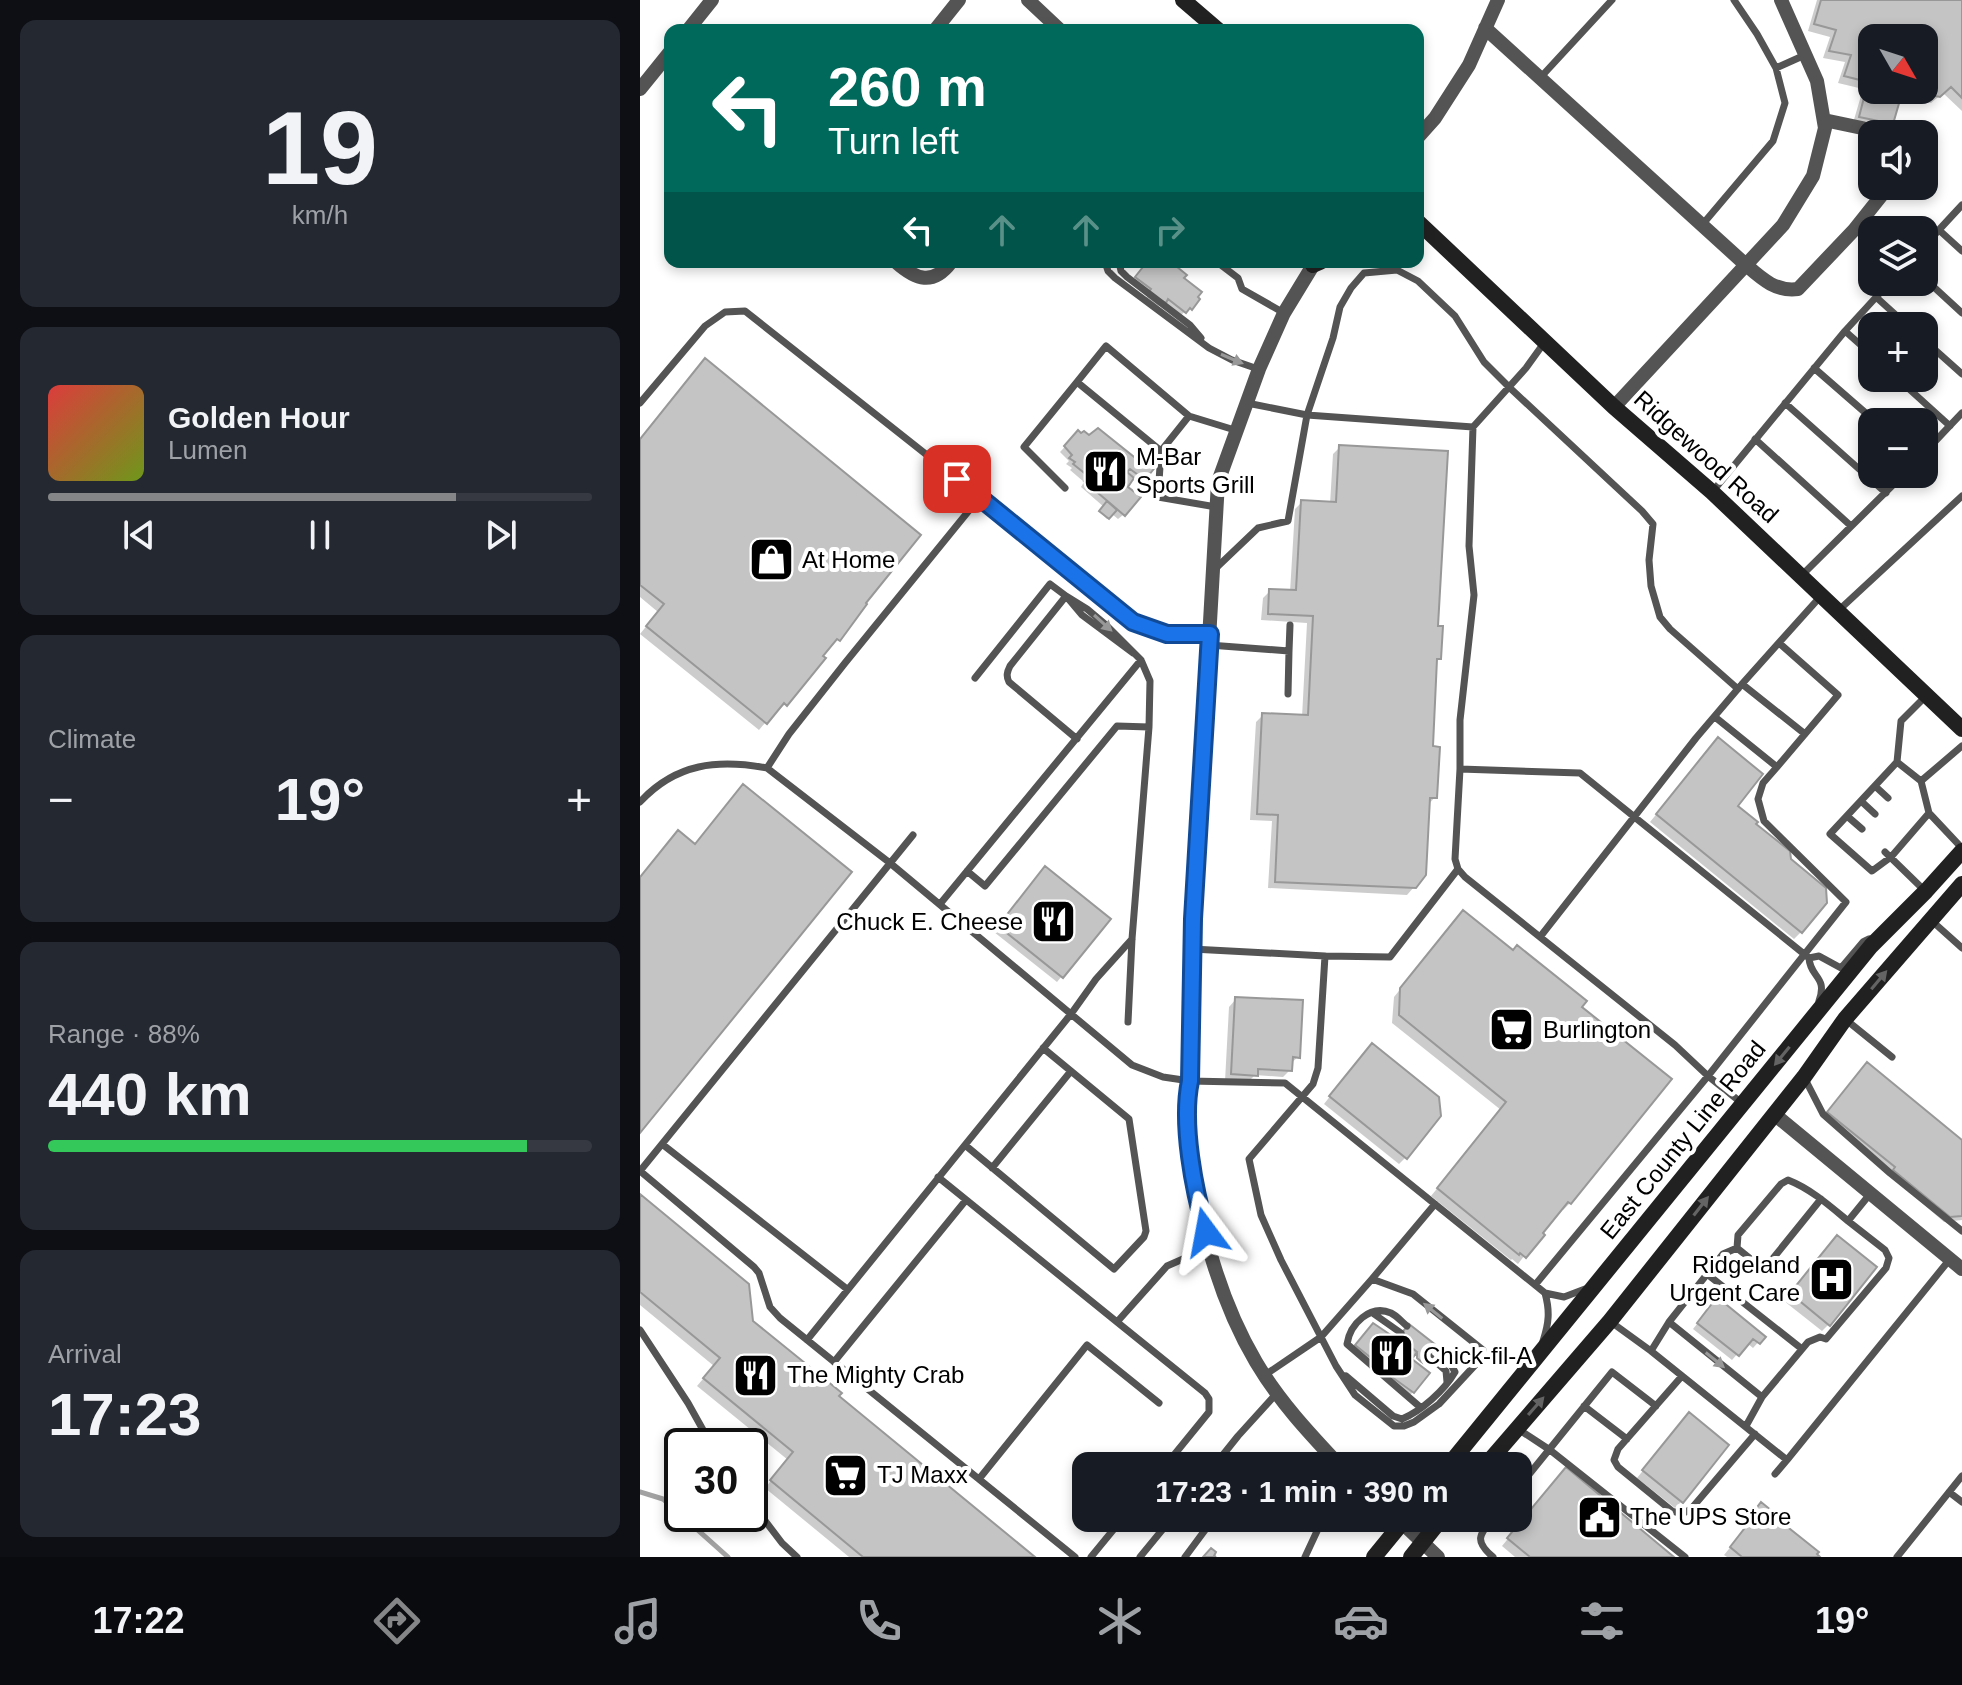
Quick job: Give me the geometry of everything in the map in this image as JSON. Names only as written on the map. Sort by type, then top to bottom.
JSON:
[{"type":"main road","points":[[1183,0],[1211,24]]},
{"type":"main road","name":"Ridgewood Road","points":[[1424,228],[1614,407],[1712,492],[1961,725]]},
{"type":"main road","points":[[1424,244],[1445,247]]},
{"type":"main road","name":"East County Line Road","points":[[1459,1452],[1885,931],[1926,891],[1962,849]]},
{"type":"main road","points":[[1497,1452],[1610,1321],[1804,1077],[1845,1019],[1962,884]]},
{"type":"main road","points":[[1374,1557],[1393,1532]]},
{"type":"main road","points":[[1411,1557],[1431,1532]]},
{"type":"street","points":[[693,24],[712,0]]},
{"type":"street","points":[[940,24],[959,0]]},
{"type":"street","points":[[1028,0],[1054,24]]},
{"type":"street","points":[[1043,14],[1055,0]]},
{"type":"street","points":[[1424,130],[1469,65],[1498,0]]},
{"type":"street","points":[[1614,407],[1783,225],[1813,176],[1825,128],[1817,81],[1781,0]]},
{"type":"street","points":[[1485,28],[1746,265],[1766,282],[1781,289],[1798,289],[1878,200]]},
{"type":"street","points":[[640,89],[664,59]]},
{"type":"street","points":[[1824,120],[1858,127]]},
{"type":"street","points":[[903,268],[920,278],[935,277],[947,268]]},
{"type":"street","points":[[1312,268],[1284,313],[1259,369],[1218,482],[1192,949],[1190,1081],[1187,1096],[1191,1162],[1201,1217],[1224,1295],[1256,1362],[1294,1418],[1327,1452]]},
{"type":"street","points":[[1774,1114],[1962,1269]]},
{"type":"street","points":[[1412,1532],[1438,1557]]},
{"type":"lane","points":[[1540,78],[1612,0]]},
{"type":"lane","points":[[1702,225],[1773,141],[1785,103],[1776,68],[1734,0]]},
{"type":"lane","points":[[1776,68],[1805,55]]},
{"type":"lane","points":[[1962,205],[1939,230],[1962,251]]},
{"type":"lane","points":[[1107,268],[1115,278],[1209,348],[1259,369]]},
{"type":"lane","points":[[1120,268],[1127,277],[1190,325],[1209,348]]},
{"type":"lane","points":[[1225,268],[1238,278],[1242,289],[1284,313]]},
{"type":"lane","points":[[1212,572],[1258,528],[1288,521],[1307,415],[1340,307],[1364,273],[1397,270],[1418,281],[1455,316],[1484,362],[1653,524],[1649,560],[1651,586],[1660,617],[1670,629],[1805,734]]},
{"type":"lane","points":[[1938,291],[1962,313]]},
{"type":"lane","points":[[1712,492],[1876,297],[1893,312]]},
{"type":"lane","points":[[640,403],[705,326],[725,312],[745,311],[1133,622],[1167,634],[1289,651]]},
{"type":"lane","points":[[1845,331],[1858,343]]},
{"type":"lane","points":[[1545,341],[1510,388],[1473,427],[1469,546],[1474,595],[1460,720],[1455,859],[1465,877],[1675,1045],[1743,1104]]},
{"type":"lane","points":[[1065,488],[1024,447],[1106,346],[1189,416],[1238,431]]},
{"type":"lane","points":[[1938,353],[1962,374]]},
{"type":"lane","points":[[1814,368],[1860,408]]},
{"type":"lane","points":[[1077,382],[1161,451]]},
{"type":"lane","points":[[1912,392],[1950,426]]},
{"type":"lane","points":[[1247,403],[1307,415],[1473,427]]},
{"type":"lane","points":[[1785,403],[1886,493]]},
{"type":"lane","points":[[1938,438],[1962,413]]},
{"type":"lane","points":[[1189,416],[1161,451],[1158,497],[1216,507]]},
{"type":"lane","points":[[1755,439],[1851,526]]},
{"type":"lane","points":[[1801,576],[1891,488]]},
{"type":"lane","points":[[1837,611],[1962,496]]},
{"type":"lane","points":[[767,768],[789,734],[980,497]]},
{"type":"lane","points":[[975,678],[1050,584],[1066,596],[1082,615],[1141,660],[1150,681],[1149,727],[1128,1022]]},
{"type":"lane","points":[[1066,596],[1007,672],[1009,682],[1077,739]]},
{"type":"lane","points":[[1540,937],[1740,686],[1822,596]]},
{"type":"lane","points":[[1288,694],[1290,625]]},
{"type":"lane","points":[[1535,1285],[1807,956],[1846,902],[1764,821],[1758,799],[1763,783],[1838,695],[1779,643]]},
{"type":"lane","points":[[940,904],[1141,660]]},
{"type":"lane","points":[[1927,695],[1901,721],[1897,762],[1830,834],[1872,871],[1914,823],[1929,813]]},
{"type":"lane","points":[[1715,717],[1777,767]]},
{"type":"lane","points":[[967,871],[985,886],[1117,726],[1149,727]]},
{"type":"lane","points":[[1921,781],[1962,746]]},
{"type":"lane","points":[[1897,762],[1921,781],[1929,813],[1962,849]]},
{"type":"lane","points":[[640,802],[665,780],[695,768],[718,763],[767,768],[890,863],[1132,1065],[1163,1077],[1190,1081],[1285,1083],[1545,1293],[1564,1297],[1572,1295],[1608,1272]]},
{"type":"lane","points":[[1460,769],[1580,773],[1807,956],[1819,956],[1841,968],[1863,942],[1885,931]]},
{"type":"lane","points":[[1875,786],[1888,798]]},
{"type":"lane","points":[[1861,801],[1875,814]]},
{"type":"lane","points":[[1847,816],[1862,829]]},
{"type":"lane","points":[[913,835],[640,1171],[744,1256],[759,1273],[770,1307],[780,1318],[1075,1557]]},
{"type":"lane","points":[[1888,854],[1926,891]]},
{"type":"lane","points":[[1192,949],[1390,957],[1458,869]]},
{"type":"lane","points":[[1930,920],[1962,948]]},
{"type":"lane","points":[[807,1340],[1096,979],[1132,939]]},
{"type":"lane","points":[[1325,956],[1318,1068],[1313,1084],[1249,1159],[1261,1215],[1336,1366],[1355,1395],[1394,1426],[1404,1426],[1439,1404],[1477,1363],[1483,1350],[1413,1294],[1372,1279]]},
{"type":"lane","points":[[1807,956],[1809,967],[1821,981],[1822,992],[1812,1019]]},
{"type":"lane","points":[[1845,1019],[1892,1057]]},
{"type":"lane","points":[[965,1145],[1114,1269],[1144,1237],[1146,1231],[1129,1119],[1043,1048]]},
{"type":"lane","points":[[992,1168],[1071,1071]]},
{"type":"lane","points":[[1804,1077],[1823,1114],[1962,1231]]},
{"type":"lane","points":[[662,1144],[847,1289]]},
{"type":"lane","points":[[938,1177],[1205,1393],[1209,1399],[1209,1412],[1176,1452]]},
{"type":"lane","points":[[1737,1248],[1738,1235],[1781,1184],[1788,1180],[1821,1199],[1885,1250],[1889,1258],[1886,1268],[1826,1339],[1813,1339],[1802,1349],[1762,1397],[1746,1426]]},
{"type":"lane","points":[[1848,1221],[1870,1194]]},
{"type":"lane","points":[[1737,1248],[1758,1265],[1766,1267],[1821,1199]]},
{"type":"lane","points":[[834,1362],[966,1200]]},
{"type":"lane","points":[[1265,1375],[1321,1337],[1435,1204]]},
{"type":"lane","points":[[1117,1322],[1167,1266],[1210,1248]]},
{"type":"lane","points":[[1651,1351],[1669,1322],[1723,1254],[1737,1248]]},
{"type":"lane","points":[[1775,1474],[1950,1259]]},
{"type":"lane","points":[[1707,1274],[1802,1349]]},
{"type":"lane","points":[[1536,1358],[1549,1324],[1545,1293]]},
{"type":"lane","points":[[1407,1326],[1393,1314],[1376,1311],[1354,1325],[1347,1344],[1420,1407]]},
{"type":"lane","points":[[1370,1313],[1381,1317],[1401,1333]]},
{"type":"lane","points":[[1610,1321],[1787,1460]]},
{"type":"lane","points":[[1669,1322],[1762,1397]]},
{"type":"lane","points":[[640,1330],[702,1428]]},
{"type":"lane","points":[[979,1479],[1087,1345],[1159,1403]]},
{"type":"lane","points":[[1336,1366],[1359,1388],[1402,1419],[1446,1384],[1446,1371],[1432,1352]]},
{"type":"lane","points":[[1532,1471],[1612,1372],[1656,1406]]},
{"type":"lane","points":[[1682,1376],[1618,1449],[1614,1460],[1618,1467],[1672,1511],[1682,1514],[1691,1509],[1755,1434]]},
{"type":"lane","points":[[1225,1452],[1277,1393]]},
{"type":"lane","points":[[1584,1406],[1627,1439]]},
{"type":"lane","points":[[1517,1428],[1550,1450],[1685,1557]]},
{"type":"lane","points":[[1897,1557],[1962,1476]]},
{"type":"lane","points":[[1949,1492],[1962,1502]]},
{"type":"lane","points":[[768,1525],[797,1557]]},
{"type":"lane","points":[[1091,1557],[1112,1532]]},
{"type":"lane","points":[[1140,1557],[1161,1532]]},
{"type":"lane","points":[[1185,1557],[1204,1532]]},
{"type":"lane","points":[[1305,1557],[1317,1532]]},
{"type":"lane","points":[[1483,1532],[1480,1541],[1484,1550],[1493,1557]]},
{"type":"building","points":[[1821,0],[1962,0],[1962,98],[1951,87],[1938,97],[1938,24],[1858,24],[1858,80],[1844,76],[1851,55],[1829,51],[1836,30],[1814,24]]},
{"type":"building","points":[[1862,104],[1899,104],[1894,120],[1859,117]]},
{"type":"building","points":[[1142,268],[1178,268],[1187,275],[1184,278],[1202,292],[1192,310],[1190,308],[1186,313],[1168,299],[1166,303],[1148,293],[1151,289],[1135,277]]},
{"type":"building","name":"At Home","points":[[705,358],[921,535],[866,603],[840,641],[837,639],[823,656],[826,658],[787,706],[784,703],[767,724],[646,626],[664,604],[640,585],[640,439]]},
{"type":"building","name":"M-Bar Sports Grill","points":[[1098,428],[1138,460],[1143,454],[1157,465],[1145,480],[1130,469],[1127,472],[1134,478],[1128,487],[1141,497],[1125,516],[1084,481],[1088,476],[1073,464],[1075,462],[1069,458],[1072,455],[1064,446],[1078,430],[1089,435]]},
{"type":"building","points":[[1339,445],[1448,451],[1438,626],[1443,626],[1441,659],[1437,659],[1433,746],[1440,747],[1437,798],[1430,798],[1426,875],[1416,888],[1275,882],[1278,815],[1257,814],[1262,713],[1308,715],[1313,616],[1268,614],[1269,589],[1296,590],[1301,500],[1336,502]]},
{"type":"building","points":[[1107,501],[1117,510],[1109,519],[1099,511]]},
{"type":"building","points":[[1718,737],[1763,774],[1738,806],[1790,851],[1791,859],[1826,888],[1827,903],[1802,933],[1656,814]]},
{"type":"building","points":[[743,784],[852,872],[640,1133],[640,877],[678,830],[695,844]]},
{"type":"building","name":"Chuck E. Cheese","points":[[1045,866],[1111,919],[1063,978],[998,926]]},
{"type":"building","points":[[1463,910],[1513,950],[1517,945],[1587,1001],[1582,1007],[1672,1079],[1571,1204],[1568,1202],[1526,1258],[1437,1188],[1506,1102],[1399,1015],[1400,988]]},
{"type":"building","points":[[1235,997],[1303,1000],[1300,1058],[1293,1057],[1292,1071],[1258,1069],[1258,1076],[1231,1074]]},
{"type":"building","points":[[1372,1043],[1439,1097],[1441,1116],[1407,1159],[1329,1096]]},
{"type":"building","points":[[1867,1062],[1962,1140],[1962,1216],[1950,1217],[1827,1112]]},
{"type":"building","points":[[640,1194],[749,1284],[753,1321],[1035,1557],[863,1557],[770,1480],[793,1452],[768,1431],[768,1428],[764,1428],[703,1378],[720,1358],[640,1292]]},
{"type":"building","points":[[1837,1235],[1877,1267],[1830,1326],[1790,1293]]},
{"type":"building","points":[[1717,1297],[1766,1337],[1760,1344],[1753,1339],[1739,1356],[1697,1323]]},
{"type":"building","name":"Chick-fil-A","points":[[1373,1323],[1401,1342],[1399,1345],[1403,1349],[1407,1344],[1417,1352],[1412,1359],[1430,1373],[1414,1393],[1378,1367],[1380,1365],[1355,1345]]},
{"type":"building","points":[[1409,1324],[1437,1346],[1423,1363],[1417,1358],[1417,1352],[1397,1339]]},
{"type":"building","points":[[1689,1412],[1729,1445],[1683,1503],[1642,1470]]},
{"type":"building","points":[[1566,1467],[1674,1557],[1530,1557],[1507,1538],[1512,1532],[1532,1532],[1532,1508]]},
{"type":"building","points":[[1761,1502],[1819,1552],[1820,1557],[1742,1557],[1730,1547]]},
{"type":"building","points":[[1211,1548],[1216,1552],[1216,1557],[1203,1557]]},
{"type":"waterway","points":[[640,1492],[663,1499],[728,1557]]},
{"type":"place","name":"M-Bar Sports Grill","points":[[1105,471]]},
{"type":"place","name":"At Home","points":[[771,560]]},
{"type":"place","name":"Chuck E. Cheese","points":[[1054,922]]},
{"type":"place","name":"Burlington","points":[[1512,1030]]},
{"type":"place","name":"Ridgeland Urgent Care","points":[[1831,1279]]},
{"type":"place","name":"Chick-fil-A","points":[[1392,1356]]},
{"type":"place","name":"The Mighty Crab","points":[[756,1375]]},
{"type":"place","name":"TJ Maxx","points":[[846,1475]]},
{"type":"place","name":"The UPS Store","points":[[1599,1517]]},
{"type":"route","points":[[957,479],[1133,622],[1167,634],[1210,634],[1193,919],[1190,1081],[1187,1096],[1191,1162],[1206,1232]]}]
